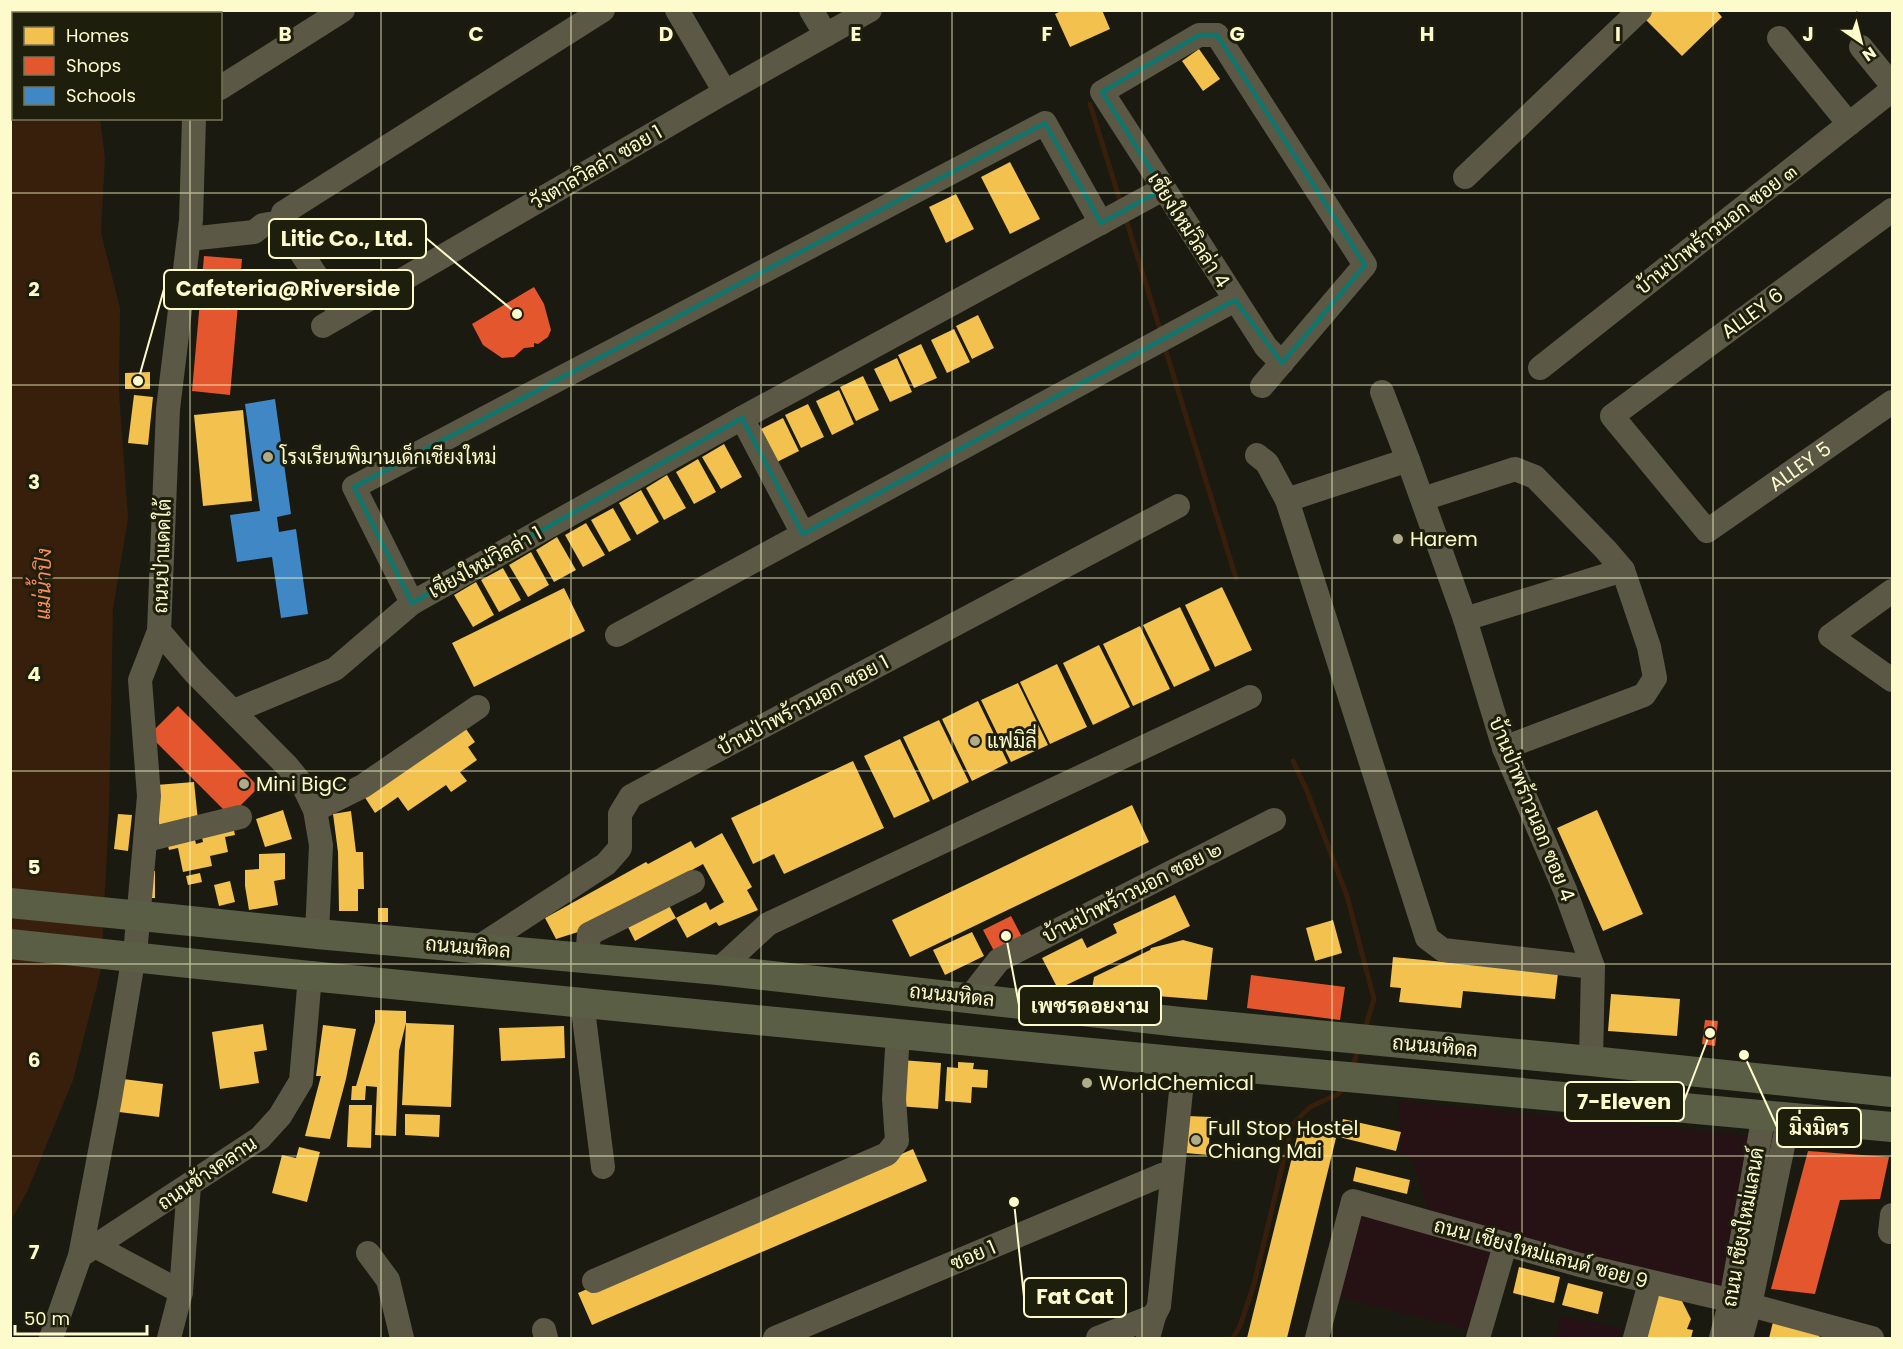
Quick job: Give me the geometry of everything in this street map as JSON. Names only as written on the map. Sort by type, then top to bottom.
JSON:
[{"type":"main road","name":"ถนนมหิดล","points":[[10,903],[317,934],[718,970],[1180,1022],[1592,1060],[1893,1092]]},
{"type":"main road","name":"ถนนมหิดล","points":[[10,944],[310,976],[1178,1061],[1893,1127]]},
{"type":"street","points":[[222,87],[343,10]]},
{"type":"street","points":[[190,229],[251,218],[276,220],[603,10]]},
{"type":"street","points":[[677,10],[725,92]]},
{"type":"street","points":[[811,10],[825,36]]},
{"type":"street","name":"วังตาลวิลล่า ซอย 1","points":[[276,220],[333,320],[870,10]]},
{"type":"street","points":[[1465,177],[1640,10]]},
{"type":"street","name":"เชียงใหม่วิลล่า 4","points":[[1199,34],[1217,35],[1365,265],[1282,363],[1266,347],[1163,189],[1102,92],[1199,34]]},
{"type":"street","points":[[1779,38],[1849,124]]},
{"type":"street","points":[[1861,47],[1893,88]]},
{"type":"street","name":"บ้านป่าพร้าวนอก ซอย ๓","points":[[1540,368],[1893,88]]},
{"type":"street","name":"ถนนป่าแดดใต้","points":[[194,120],[190,229],[168,409],[159,631],[194,672],[288,767],[304,787],[315,810],[321,845],[317,934]]},
{"type":"street","points":[[412,603],[354,487],[1045,123],[1116,215]]},
{"type":"street","name":"เชียงใหม่วิลล่า 1","points":[[234,711],[335,669],[412,603],[742,418],[1163,189]]},
{"type":"street","name":"ALLEY 6","points":[[1707,531],[1612,416],[1893,210]]},
{"type":"street","points":[[617,635],[1235,300]]},
{"type":"street","points":[[1263,386],[1282,363]]},
{"type":"street","name":"บ้านป่าพร้าวนอก ซอย 4","points":[[1382,392],[1465,619],[1504,748],[1565,890],[1593,967],[1592,1060]]},
{"type":"street","name":"ALLEY 5","points":[[1707,531],[1893,402]]},
{"type":"street","points":[[742,418],[803,534]]},
{"type":"street","points":[[1257,455],[1267,463],[1287,501],[1427,938],[1443,950],[1593,967]]},
{"type":"street","points":[[1287,501],[1408,460]]},
{"type":"street","points":[[1423,499],[1515,469],[1535,477],[1623,570],[1649,647],[1655,678],[1644,695],[1504,748]]},
{"type":"street","name":"บ้านป่าพร้าวนอก ซอย 1","points":[[477,948],[606,864],[620,848],[620,814],[632,795],[1178,506]]},
{"type":"street","points":[[1465,619],[1623,570]]},
{"type":"street","points":[[1893,591],[1830,636],[1893,680]]},
{"type":"street","points":[[51,1338],[88,1251],[136,943],[149,796],[140,680],[159,631]]},
{"type":"street","points":[[718,970],[768,924],[1250,697]]},
{"type":"street","points":[[315,810],[363,786],[478,707]]},
{"type":"street","points":[[146,840],[240,817]]},
{"type":"street","name":"บ้านป่าพร้าวนอก ซอย ๒","points":[[970,998],[999,960],[1274,820]]},
{"type":"street","points":[[587,958],[589,934],[693,882]]},
{"type":"street","name":"ถนนช้างคลาน","points":[[88,1251],[260,1138],[280,1116],[301,1081],[310,976]]},
{"type":"street","points":[[582,1002],[603,1167]]},
{"type":"street","points":[[594,1281],[887,1154],[897,1141],[894,1099],[898,1033]]},
{"type":"street","points":[[1098,1338],[1151,1327],[1150,1307],[1167,1174],[1178,1061]]},
{"type":"street","name":"ถนน เชียงใหม่แลนด์","points":[[1741,1338],[1741,1302],[1776,1116]]},
{"type":"street","name":"ซอย 1","points":[[775,1338],[1167,1174]]},
{"type":"street","points":[[174,1337],[181,1292],[189,1185]]},
{"type":"street","name":"ถนน เชียงใหม่แลนด์ ซอย 9","points":[[1317,1338],[1353,1201],[1505,1245],[1650,1283],[1741,1302],[1835,1333],[1872,1338]]},
{"type":"street","points":[[1478,1338],[1505,1245]]},
{"type":"street","points":[[88,1251],[181,1292]]},
{"type":"street","points":[[368,1253],[388,1280],[402,1338]]},
{"type":"street","points":[[1635,1338],[1650,1283]]},
{"type":"street","name":"ถนน เชียงใหม่แลนด์","points":[[1721,1338],[1741,1302]]},
{"type":"highlighted area","points":[[1199,35],[1217,35],[1365,265],[1282,363],[1235,300],[803,534],[742,418],[412,603],[354,487],[1045,123],[1101,223],[1163,189],[1102,92]]},
{"type":"shaded area","points":[[1399,1101],[1750,1136],[1723,1291],[1509,1238],[1429,1211],[1413,1160],[1401,1155]]},
{"type":"shaded area","points":[[1359,1208],[1496,1248],[1467,1329],[1339,1297]]},
{"type":"shaded area","points":[[1561,1316],[1623,1328],[1621,1338],[1555,1338]]},
{"type":"water","name":"แม่น้ำปิง","points":[[11,11],[86,11],[12,12],[12,120],[100,120],[105,158],[101,233],[120,308],[119,393],[128,518],[113,609],[109,813],[101,970],[73,1080],[27,1192],[11,1220]]},
{"type":"building: Homes","points":[[1063,10],[1102,10],[1110,29],[1070,47],[1055,14]]},
{"type":"building: Homes","points":[[1652,10],[1716,10],[1722,17],[1682,56],[1644,18]]},
{"type":"building: Homes","points":[[1199,49],[1220,79],[1203,91],[1182,61]]},
{"type":"building: Homes","points":[[1010,162],[1040,219],[1010,234],[981,177]]},
{"type":"building: Homes","points":[[956,194],[974,229],[946,243],[929,207]]},
{"type":"building: Homes","points":[[978,315],[994,348],[972,359],[956,326]]},
{"type":"building: Homes","points":[[954,329],[970,362],[947,373],[931,340]]},
{"type":"building: Homes","points":[[921,344],[937,378],[914,388],[898,355]]},
{"type":"building: Homes","points":[[897,358],[912,392],[890,402],[874,369]]},
{"type":"building: Homes","points":[[150,372],[150,389],[125,389],[125,373]]},
{"type":"building: Homes","points":[[863,376],[879,410],[856,421],[840,387]]},
{"type":"building: Homes","points":[[839,390],[854,424],[832,435],[816,401]]},
{"type":"building: Homes","points":[[134,395],[153,397],[148,445],[128,443]]},
{"type":"building: Homes","points":[[808,404],[824,437],[801,448],[785,415]]},
{"type":"building: Homes","points":[[243,410],[252,501],[203,506],[194,415]]},
{"type":"building: Homes","points":[[783,418],[799,451],[777,462],[761,429]]},
{"type":"building: Homes","points":[[724,444],[742,477],[721,489],[702,457]]},
{"type":"building: Homes","points":[[698,459],[716,492],[694,504],[676,472]]},
{"type":"building: Homes","points":[[667,475],[686,508],[664,520],[646,488]]},
{"type":"building: Homes","points":[[641,490],[659,522],[637,535],[619,503]]},
{"type":"building: Homes","points":[[613,508],[631,540],[609,552],[591,520]]},
{"type":"building: Homes","points":[[586,523],[605,555],[583,567],[565,535]]},
{"type":"building: Homes","points":[[557,537],[576,570],[554,582],[536,550]]},
{"type":"building: Homes","points":[[531,552],[549,585],[528,597],[509,565]]},
{"type":"building: Homes","points":[[503,568],[521,600],[499,612],[481,580]]},
{"type":"building: Homes","points":[[476,582],[494,615],[473,627],[454,595]]},
{"type":"building: Homes","points":[[1222,587],[1252,650],[1215,667],[1185,605]]},
{"type":"building: Homes","points":[[564,588],[585,631],[474,687],[452,643]]},
{"type":"building: Homes","points":[[1180,607],[1210,670],[1174,687],[1143,625]]},
{"type":"building: Homes","points":[[1140,626],[1170,689],[1133,706],[1103,644]]},
{"type":"building: Homes","points":[[1099,645],[1130,707],[1093,725],[1063,663]]},
{"type":"building: Homes","points":[[1057,664],[1087,727],[1050,744],[1020,682]]},
{"type":"building: Homes","points":[[1018,683],[1048,745],[1011,762],[981,700]]},
{"type":"building: Homes","name":"แฟมิลี่","points":[[978,701],[1008,763],[972,781],[942,719]]},
{"type":"building: Homes","points":[[939,720],[969,782],[933,800],[903,737]]},
{"type":"building: Homes","points":[[464,726],[475,742],[468,747],[477,760],[460,772],[467,781],[451,792],[446,785],[408,811],[398,797],[375,813],[364,796]]},
{"type":"building: Homes","points":[[900,739],[930,801],[894,818],[864,756]]},
{"type":"building: Homes","points":[[853,761],[884,828],[784,874],[774,854],[753,864],[731,818]]},
{"type":"building: Homes","points":[[194,782],[198,821],[159,825],[156,785]]},
{"type":"building: Homes","points":[[1132,805],[1149,842],[910,957],[892,920]]},
{"type":"building: Homes","points":[[283,810],[292,839],[265,847],[256,819]]},
{"type":"building: Homes","points":[[1597,810],[1643,914],[1603,931],[1557,828]]},
{"type":"building: Homes","points":[[351,811],[356,852],[363,852],[364,889],[358,889],[358,911],[339,911],[338,852],[333,814]]},
{"type":"building: Homes","points":[[118,814],[132,815],[128,851],[114,849]]},
{"type":"building: Homes","points":[[232,821],[235,835],[225,837],[228,852],[210,856],[212,866],[183,872],[178,848],[169,850],[166,838],[193,832],[196,844],[203,842],[200,829]]},
{"type":"building: Homes","points":[[722,833],[752,887],[747,890],[758,910],[719,926],[716,922],[687,938],[676,918],[706,902],[710,910],[724,902],[703,864],[578,932],[556,939],[545,918],[646,862],[648,864],[691,841],[695,848]]},
{"type":"building: Homes","points":[[285,853],[285,879],[274,881],[278,905],[249,910],[245,870],[259,869],[259,854]]},
{"type":"building: Homes","points":[[144,871],[155,871],[155,898],[144,898]]},
{"type":"building: Homes","points":[[200,873],[202,882],[188,885],[186,876]]},
{"type":"building: Homes","points":[[230,881],[235,902],[219,906],[214,885]]},
{"type":"building: Homes","points":[[1175,895],[1190,926],[1058,989],[1042,958],[1082,938],[1087,948],[1117,933],[1113,924]]},
{"type":"building: Homes","points":[[667,902],[676,918],[635,941],[627,925]]},
{"type":"building: Homes","points":[[378,908],[388,908],[388,922],[378,922]]},
{"type":"building: Homes","points":[[1333,920],[1342,953],[1315,961],[1306,928]]},
{"type":"building: Homes","points":[[972,932],[984,956],[945,975],[933,950]]},
{"type":"building: Homes","points":[[1183,940],[1213,948],[1207,1000],[1092,989],[1094,977],[1151,948]]},
{"type":"building: Homes","points":[[1393,957],[1558,973],[1555,999],[1463,991],[1461,1008],[1399,1002],[1401,988],[1390,987]]},
{"type":"building: Homes","points":[[1611,994],[1680,999],[1677,1036],[1608,1031]]},
{"type":"building: Homes","points":[[375,1010],[406,1011],[406,1023],[399,1051],[396,1136],[375,1135],[377,1087],[366,1086],[365,1100],[351,1100],[352,1086],[356,1086],[375,1022]]},
{"type":"building: Homes","points":[[406,1023],[454,1025],[451,1107],[402,1105]]},
{"type":"building: Homes","points":[[263,1024],[267,1050],[254,1052],[259,1083],[220,1089],[212,1032]]},
{"type":"building: Homes","points":[[323,1025],[356,1029],[330,1139],[305,1136],[321,1076],[316,1076]]},
{"type":"building: Homes","points":[[564,1026],[565,1058],[501,1061],[499,1028]]},
{"type":"building: Homes","points":[[901,1060],[941,1063],[938,1109],[898,1106]]},
{"type":"building: Homes","points":[[958,1062],[974,1063],[973,1069],[988,1070],[987,1088],[972,1087],[971,1103],[945,1101],[947,1067],[958,1068]]},
{"type":"building: Homes","points":[[123,1079],[163,1084],[159,1117],[119,1112]]},
{"type":"building: Homes","points":[[349,1105],[372,1105],[371,1148],[347,1147]]},
{"type":"building: Homes","points":[[405,1114],[440,1115],[439,1137],[405,1135]]},
{"type":"building: Homes","points":[[1188,1116],[1211,1117],[1208,1155],[1186,1153]]},
{"type":"building: Homes","points":[[1343,1119],[1401,1132],[1396,1151],[1339,1137]]},
{"type":"building: Homes","points":[[1299,1129],[1336,1138],[1287,1338],[1247,1338]]},
{"type":"building: Homes","points":[[299,1147],[320,1152],[307,1202],[272,1193],[282,1155],[296,1158]]},
{"type":"building: Homes","points":[[913,1149],[927,1181],[592,1325],[578,1293]]},
{"type":"building: Homes","points":[[1356,1167],[1410,1180],[1407,1194],[1353,1181]]},
{"type":"building: Homes","points":[[1519,1267],[1560,1277],[1554,1303],[1513,1293]]},
{"type":"building: Homes","points":[[1568,1283],[1603,1292],[1598,1314],[1562,1305]]},
{"type":"building: Homes","points":[[1659,1288],[1678,1293],[1691,1319],[1687,1329],[1693,1330],[1691,1338],[1647,1338]]},
{"type":"building: Homes","points":[[1773,1322],[1820,1335],[1819,1338],[1769,1338]]},
{"type":"building: Shops","points":[[204,256],[242,259],[230,395],[192,391]]},
{"type":"building: Shops","points":[[534,287],[544,304],[551,330],[548,337],[538,344],[534,343],[534,347],[524,348],[514,357],[502,358],[483,345],[472,324]]},
{"type":"building: Shops","points":[[178,706],[259,787],[230,816],[149,735]]},
{"type":"building: Shops","points":[[1011,916],[1022,937],[994,951],[983,930]]},
{"type":"building: Shops","points":[[1251,975],[1345,987],[1340,1020],[1247,1008]]},
{"type":"building: Shops","points":[[1705,1020],[1718,1021],[1715,1046],[1702,1044]]},
{"type":"building: Shops","points":[[1808,1151],[1889,1157],[1880,1199],[1840,1200],[1815,1294],[1771,1289]]},
{"type":"building: Schools","name":"โรงเรียนพิมานเด็กเชียงใหม่","points":[[275,399],[291,514],[277,517],[279,532],[296,529],[308,614],[281,618],[272,557],[237,562],[230,515],[260,511],[245,404]]},
{"type":"waterway","points":[[1090,104],[1121,204]]},
{"type":"waterway","points":[[1125,216],[1161,333]]},
{"type":"waterway","points":[[1164,345],[1236,578]]},
{"type":"waterway","points":[[1293,761],[1307,791],[1347,896],[1374,999],[1365,1029]]},
{"type":"waterway","points":[[1352,1069],[1358,1049]]},
{"type":"waterway","points":[[1233,1338],[1240,1326],[1254,1284],[1292,1125],[1310,1107],[1338,1094],[1344,1088]]},
{"type":"place","name":"Litic Co., Ltd.","points":[[517,314]]},
{"type":"place","name":"Cafeteria@Riverside","points":[[138,381]]},
{"type":"place","name":"โรงเรียนพิมานเด็กเชียงใหม่","points":[[268,457]]},
{"type":"place","name":"Harem","points":[[1398,539]]},
{"type":"place","name":"แฟมิลี่","points":[[975,741]]},
{"type":"place","name":"Mini BigC","points":[[244,784]]},
{"type":"place","name":"เพชรดอยงาม","points":[[1006,936]]},
{"type":"place","name":"7-Eleven","points":[[1710,1033]]},
{"type":"place","name":"มิ่งมิตร","points":[[1744,1055]]},
{"type":"place","name":"WorldChemical","points":[[1087,1083]]},
{"type":"place","name":"Full Stop Hostel Chiang Mai","points":[[1196,1140]]},
{"type":"place","name":"Fat Cat","points":[[1014,1202]]}]
